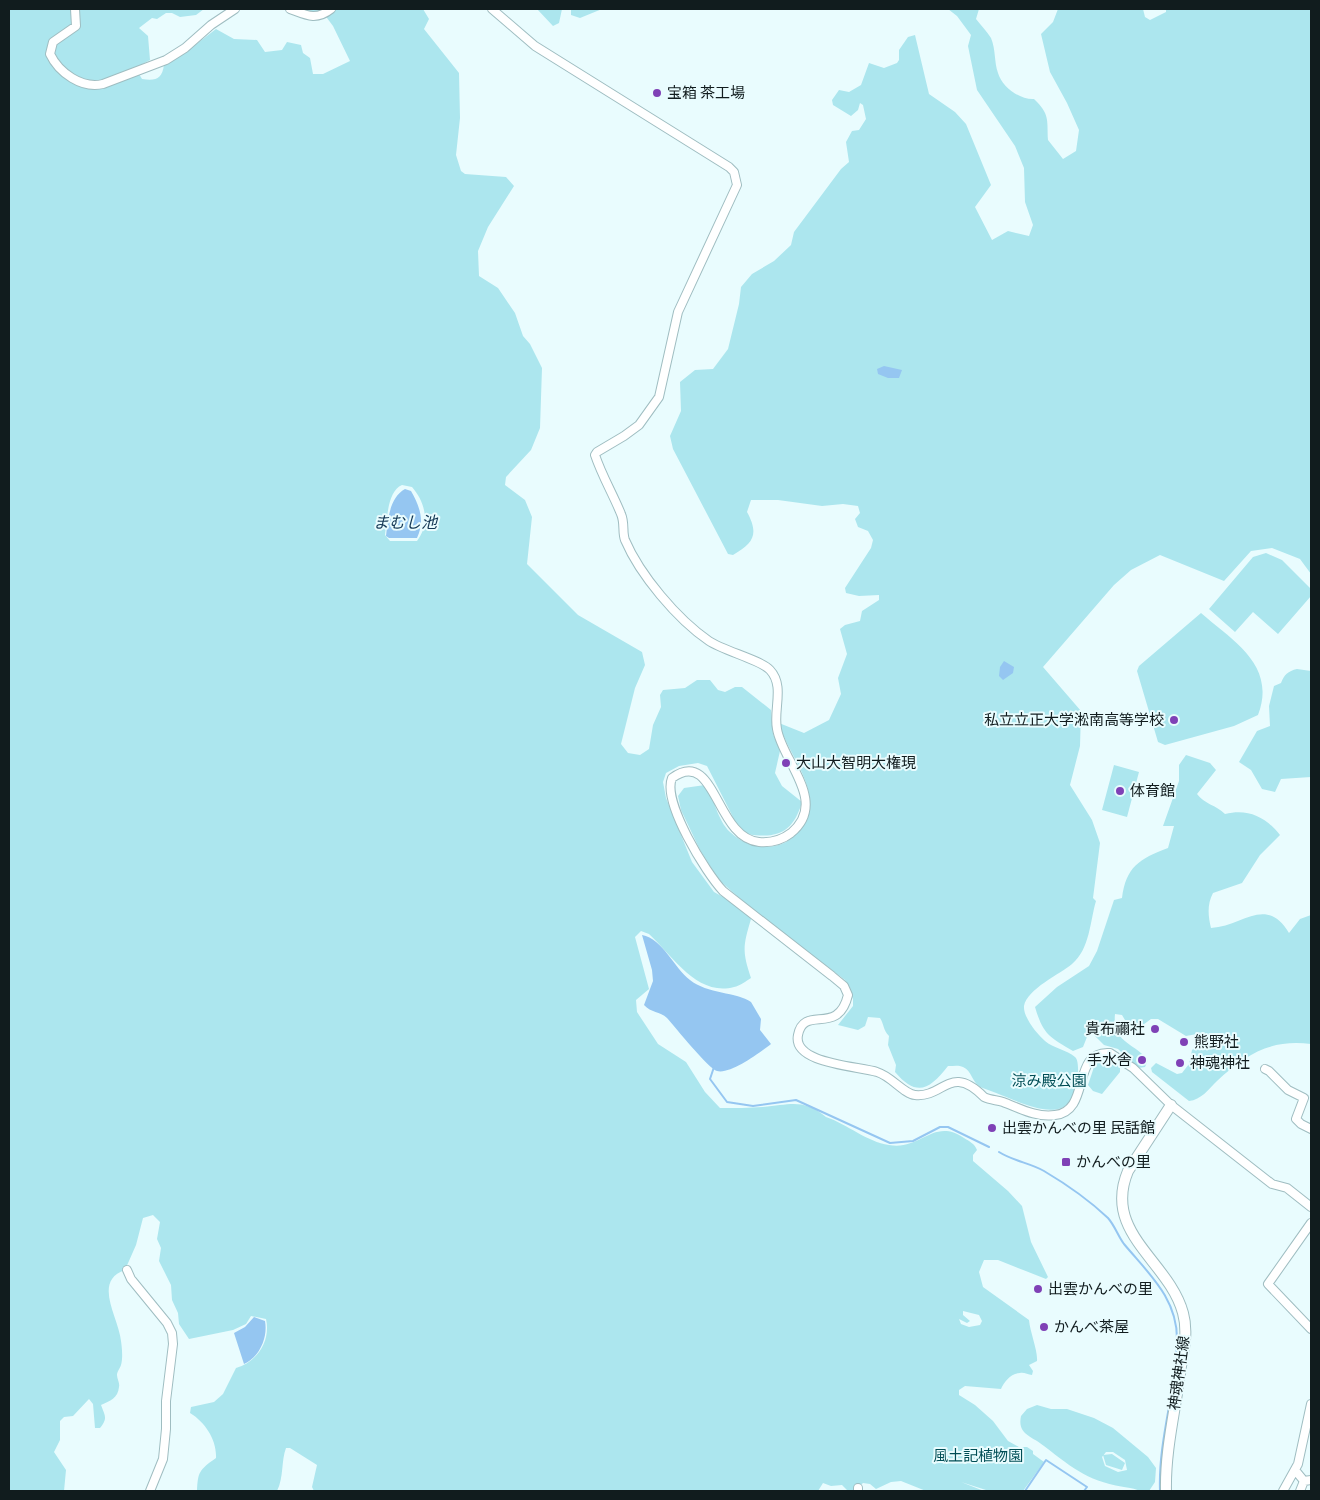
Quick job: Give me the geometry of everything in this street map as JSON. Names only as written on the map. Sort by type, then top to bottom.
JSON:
[{"type":"main road","name":"神魂神社線","points":[[1166,1491],[1166,1465],[1182,1361],[1185,1323],[1177,1299],[1134,1238],[1121,1202],[1124,1181],[1132,1164],[1171,1105]]},
{"type":"street","points":[[75,9],[76,26],[53,42],[50,54],[59,66],[72,77],[92,86],[103,84],[166,60],[185,48],[212,25],[235,9]]},
{"type":"street","points":[[290,9],[312,17],[322,15],[331,9]]},
{"type":"street","points":[[492,9],[536,46],[729,167],[736,178],[737,185],[678,312],[660,397],[639,424],[595,455],[625,524],[624,538],[659,595],[674,611],[709,640],[739,656],[762,664],[770,670],[778,685],[777,731],[797,773],[805,800],[803,815],[791,833],[770,842],[755,842],[742,835],[730,824],[706,779],[694,770],[686,770],[672,778],[670,791],[691,841],[712,879],[724,891],[844,986],[848,995],[844,1009],[834,1018],[812,1019],[801,1027],[798,1038],[800,1048],[812,1057],[877,1072],[892,1079],[908,1093],[915,1095],[929,1093],[951,1082],[958,1082],[977,1090],[984,1097],[1048,1116],[1066,1112],[1071,1107],[1078,1094],[1086,1064],[1100,1053],[1110,1053],[1133,1068],[1171,1105],[1272,1184],[1287,1188],[1311,1207]]},
{"type":"street","points":[[1265,1069],[1288,1090],[1308,1096],[1296,1118],[1301,1124],[1311,1130]]},
{"type":"street","points":[[1311,1223],[1268,1284],[1311,1329]]},
{"type":"street","points":[[127,1270],[130,1279],[167,1323],[173,1338],[174,1351],[166,1401],[163,1459],[150,1491]]},
{"type":"street","points":[[1283,1491],[1295,1470],[1311,1404]]},
{"type":"street","points":[[1295,1470],[1308,1480],[1300,1491]]},
{"type":"green space","name":"風土記植物園","points":[[9,9],[204,9],[196,15],[180,17],[172,13],[166,13],[157,19],[152,18],[139,28],[148,36],[150,60],[133,69],[142,79],[151,80],[160,76],[164,65],[186,52],[216,29],[234,39],[257,40],[265,52],[282,50],[287,42],[301,45],[303,53],[310,58],[313,74],[323,74],[350,61],[333,26],[321,10],[308,14],[298,9],[423,9],[429,19],[424,29],[459,73],[460,118],[456,155],[461,171],[465,174],[506,177],[514,186],[488,227],[478,251],[479,276],[498,288],[515,313],[523,336],[530,344],[542,368],[540,428],[531,450],[506,477],[505,485],[525,500],[532,517],[527,564],[578,615],[642,652],[645,665],[635,688],[621,744],[628,753],[640,755],[649,749],[653,725],[661,707],[660,695],[663,690],[685,688],[697,680],[710,680],[718,690],[725,692],[735,687],[742,687],[771,710],[773,734],[780,751],[775,773],[782,786],[802,802],[794,821],[789,827],[775,834],[747,834],[736,823],[707,766],[698,763],[679,766],[666,773],[663,782],[666,798],[692,862],[714,892],[734,903],[751,919],[746,936],[745,955],[751,978],[741,985],[734,987],[708,986],[686,972],[649,934],[641,931],[635,937],[649,989],[636,1000],[637,1012],[658,1044],[686,1062],[705,1092],[720,1108],[789,1104],[803,1105],[818,1111],[865,1137],[889,1145],[900,1146],[944,1131],[968,1140],[975,1146],[977,1150],[973,1155],[973,1161],[1008,1191],[1022,1206],[1031,1242],[1048,1277],[1046,1279],[998,1260],[984,1260],[979,1272],[983,1287],[1029,1320],[1037,1361],[1029,1365],[1033,1371],[1032,1375],[1017,1373],[1006,1381],[1001,1389],[965,1386],[959,1390],[959,1395],[975,1405],[993,1421],[1008,1441],[1019,1447],[1027,1447],[1044,1462],[1023,1491],[989,1491],[961,1482],[984,1491],[926,1491],[901,1481],[891,1482],[876,1489],[870,1484],[863,1483],[854,1491],[848,1491],[842,1485],[831,1486],[823,1483],[818,1491],[314,1491],[312,1487],[317,1465],[290,1448],[286,1448],[281,1480],[277,1491],[197,1491],[200,1472],[216,1458],[216,1451],[212,1438],[205,1426],[190,1413],[191,1407],[214,1402],[223,1394],[236,1368],[244,1365],[256,1356],[264,1343],[267,1327],[266,1319],[251,1316],[246,1324],[233,1330],[189,1339],[179,1324],[178,1313],[172,1300],[171,1285],[159,1261],[161,1248],[157,1239],[160,1222],[153,1215],[143,1218],[136,1245],[125,1270],[115,1275],[110,1282],[110,1301],[119,1332],[122,1356],[117,1374],[119,1386],[117,1394],[101,1405],[105,1417],[104,1422],[100,1428],[95,1428],[93,1404],[89,1399],[73,1416],[64,1417],[60,1421],[60,1440],[54,1452],[66,1470],[64,1491],[9,1491]],"holes":[[[402,485],[412,487],[417,493],[425,514],[424,528],[417,541],[390,541],[385,535],[387,515],[393,493]],[[963,1311],[979,1315],[982,1321],[980,1325],[969,1327],[961,1324],[959,1319],[967,1323],[970,1321],[963,1315]]]},
{"type":"green space","points":[[537,9],[562,9],[559,23],[553,26]]},
{"type":"green space","points":[[571,9],[602,9],[580,18],[571,15]]},
{"type":"green space","name":"涼み殿公園","points":[[948,9],[979,9],[976,19],[991,38],[1000,78],[1012,92],[1029,99],[1034,99],[1043,109],[1047,118],[1048,140],[1063,159],[1076,151],[1079,130],[1050,72],[1041,34],[1053,22],[1058,9],[1143,9],[1145,17],[1150,20],[1166,12],[1166,9],[1311,9],[1311,574],[1300,559],[1272,548],[1251,551],[1224,581],[1160,555],[1131,570],[1114,585],[1043,667],[1081,711],[1080,746],[1070,785],[1092,820],[1100,843],[1093,898],[1096,901],[1086,943],[1078,958],[1037,988],[1026,1000],[1024,1006],[1028,1020],[1042,1038],[1072,1055],[1077,1061],[1078,1078],[1075,1094],[1068,1104],[1059,1109],[1037,1108],[980,1087],[968,1071],[960,1066],[948,1066],[935,1080],[923,1087],[917,1088],[903,1080],[895,1072],[896,1065],[888,1045],[889,1036],[880,1018],[868,1017],[865,1026],[858,1030],[838,1025],[853,1006],[853,999],[845,980],[753,910],[719,880],[700,850],[681,810],[678,796],[684,788],[705,785],[726,827],[740,839],[761,847],[772,847],[791,839],[799,831],[805,820],[809,794],[803,775],[779,723],[804,733],[829,720],[841,694],[838,678],[847,654],[840,629],[845,625],[860,621],[862,611],[879,600],[879,595],[859,596],[846,593],[845,588],[871,548],[873,540],[868,531],[858,527],[855,519],[860,513],[858,506],[843,504],[822,506],[778,500],[751,500],[747,512],[753,526],[750,542],[733,555],[728,554],[673,449],[670,436],[681,411],[680,382],[695,370],[713,369],[728,349],[739,304],[741,287],[752,274],[774,261],[791,245],[794,232],[841,169],[849,162],[846,142],[852,131],[859,130],[866,119],[863,105],[860,103],[858,110],[851,116],[833,105],[832,100],[839,90],[849,92],[861,85],[869,63],[884,68],[897,63],[899,60],[899,50],[908,37],[915,35],[929,94],[955,112],[966,124],[991,185],[975,207],[992,240],[1008,231],[1029,236],[1033,225],[1025,202],[1024,168],[1015,146],[977,90],[968,46],[971,35],[957,16]]},
{"type":"green space","points":[[1266,553],[1282,560],[1311,589],[1311,596],[1278,634],[1253,612],[1235,632],[1209,609],[1253,557]]},
{"type":"green space","points":[[1201,613],[1238,644],[1257,668],[1262,682],[1262,697],[1258,715],[1234,726],[1165,745],[1158,742],[1137,671],[1139,666]]},
{"type":"green space","points":[[1297,669],[1311,671],[1311,777],[1281,779],[1275,792],[1262,789],[1251,770],[1239,762],[1257,731],[1270,726],[1269,706],[1274,686],[1281,683],[1289,672]]},
{"type":"green space","points":[[1186,755],[1210,763],[1216,770],[1197,794],[1200,797],[1225,814],[1233,812],[1249,813],[1263,819],[1280,835],[1260,855],[1242,883],[1213,893],[1209,910],[1211,928],[1223,926],[1253,915],[1263,914],[1272,916],[1289,933],[1300,919],[1311,915],[1311,1044],[1284,1044],[1260,1050],[1238,1063],[1208,1091],[1189,1101],[1152,1072],[1151,1068],[1156,1063],[1177,1074],[1182,1073],[1189,1064],[1192,1050],[1205,1039],[1202,1033],[1186,1036],[1158,1019],[1151,1019],[1136,1030],[1131,1030],[1122,1015],[1115,1014],[1115,1024],[1121,1037],[1148,1060],[1145,1067],[1138,1068],[1118,1049],[1104,1045],[1093,1034],[1087,1037],[1083,1047],[1073,1051],[1048,1034],[1041,1023],[1035,1007],[1057,987],[1089,966],[1097,951],[1114,900],[1122,898],[1124,887],[1131,871],[1142,860],[1168,848],[1174,826],[1163,826],[1179,781],[1179,765]]},
{"type":"green space","name":"体育館","points":[[1114,765],[1139,772],[1127,817],[1102,810]]},
{"type":"green space","points":[[1102,1057],[1112,1057],[1120,1064],[1120,1072],[1102,1094],[1093,1091],[1088,1085],[1094,1067]]},
{"type":"green space","points":[[1037,1405],[1051,1409],[1067,1409],[1094,1418],[1113,1428],[1148,1457],[1156,1468],[1155,1482],[1149,1491],[1144,1491],[1104,1482],[1083,1474],[1023,1431],[1020,1422],[1021,1416],[1027,1409]],"holes":[[[1106,1452],[1113,1452],[1125,1460],[1127,1470],[1118,1472],[1105,1466],[1102,1457]]]},
{"type":"green space","points":[[1112,1454],[1125,1463],[1122,1470],[1106,1465],[1103,1455]]},
{"type":"water","points":[[884,366],[902,370],[899,378],[888,378],[878,374],[877,369]]},
{"type":"water","name":"まむし池","points":[[405,489],[411,491],[417,503],[421,526],[417,538],[389,538],[386,536],[390,510],[396,498]]},
{"type":"water","points":[[1004,661],[1014,667],[1013,673],[1003,680],[999,676],[1000,667]]},
{"type":"water","points":[[642,935],[656,942],[684,975],[697,985],[738,996],[751,1002],[761,1019],[760,1030],[771,1044],[730,1070],[717,1071],[713,1069],[667,1018],[644,1005],[653,981],[652,970]]},
{"type":"water","points":[[254,1317],[265,1321],[264,1340],[254,1357],[244,1364],[234,1333],[245,1327]]},
{"type":"waterway","points":[[714,1067],[710,1079],[727,1102],[753,1106],[796,1100],[890,1143],[913,1141],[940,1127],[948,1127],[989,1147]]},
{"type":"waterway","points":[[999,1152],[1044,1171],[1061,1181],[1108,1218],[1124,1244],[1160,1288],[1173,1312],[1177,1341],[1176,1360],[1164,1434],[1160,1491]]},
{"type":"waterway","points":[[1025,1491],[1046,1460],[1087,1487],[1084,1491]]},
{"type":"place","name":"宝箱 茶工場","points":[[657,93]]},
{"type":"place","name":"私立立正大学淞南高等学校","points":[[1174,720]]},
{"type":"place","name":"大山大智明大権現","points":[[786,763]]},
{"type":"place","name":"体育館","points":[[1120,791]]},
{"type":"place","name":"貴布禰社","points":[[1155,1029]]},
{"type":"place","name":"熊野社","points":[[1184,1042]]},
{"type":"place","name":"手水舎","points":[[1142,1060]]},
{"type":"place","name":"神魂神社","points":[[1180,1063]]},
{"type":"place","name":"出雲かんべの里 民話館","points":[[992,1128]]},
{"type":"place","name":"かんべの里","points":[[1066,1162]]},
{"type":"place","name":"出雲かんべの里","points":[[1038,1289]]},
{"type":"place","name":"かんべ茶屋","points":[[1044,1327]]}]
